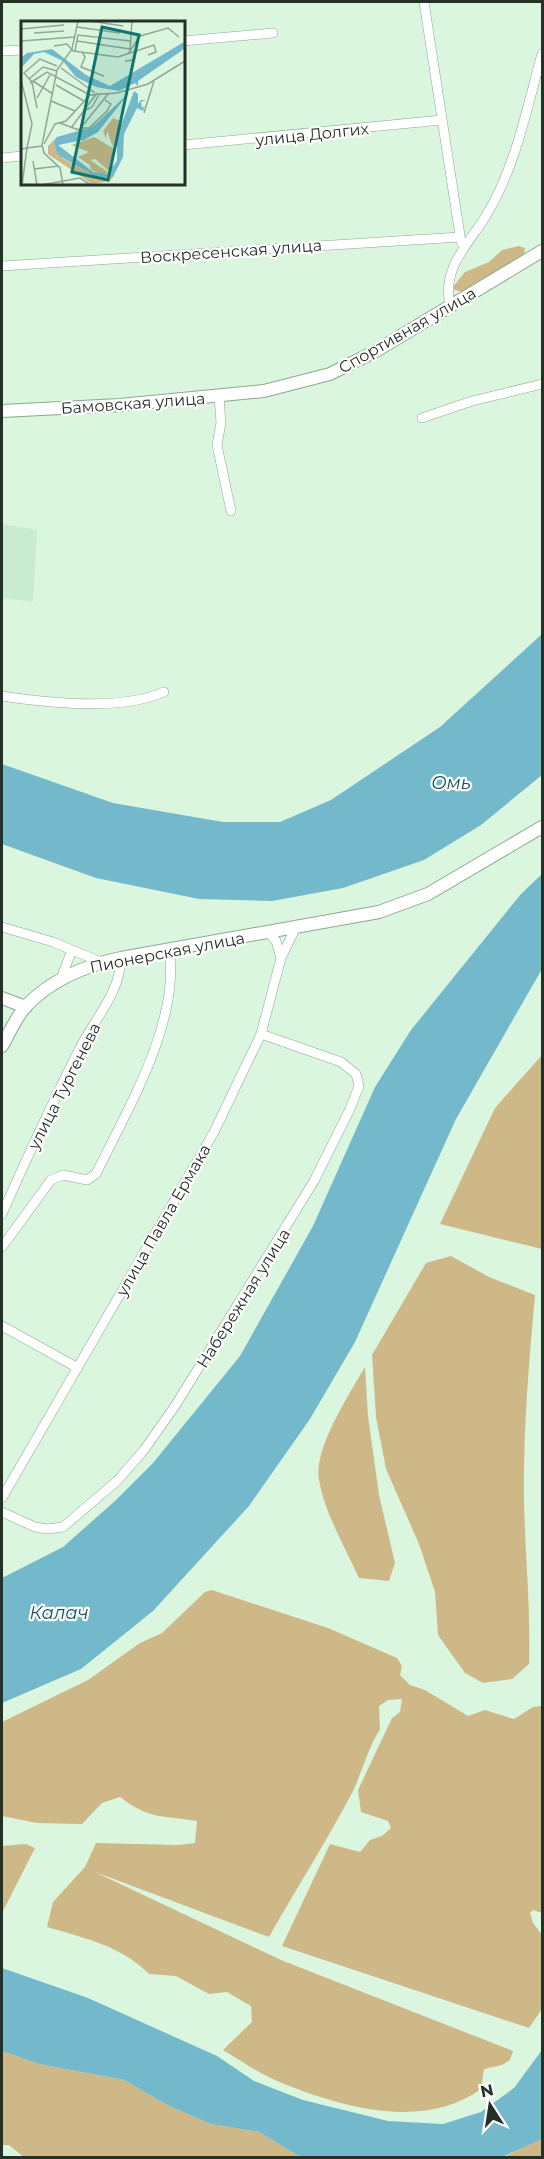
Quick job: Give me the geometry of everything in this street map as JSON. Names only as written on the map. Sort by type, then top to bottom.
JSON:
[{"type":"street","points":[[424,2],[463,248]]},
{"type":"street","points":[[184,41],[273,33]]},
{"type":"street","points":[[2,51],[21,50]]},
{"type":"street","points":[[450,305],[447,286],[450,273],[463,248],[497,198],[524,128],[543,54]]},
{"type":"street","name":"улица Долгих","points":[[184,145],[442,120]]},
{"type":"street","points":[[2,158],[21,156]]},
{"type":"street","name":"Воскресенская улица","points":[[2,266],[460,237]]},
{"type":"street","name":"Спортивная улица","points":[[264,391],[314,380],[346,368],[542,252]]},
{"type":"street","points":[[422,418],[472,401],[517,393],[543,384]]},
{"type":"street","name":"Бамовская улица","points":[[2,411],[219,397],[264,391]]},
{"type":"street","points":[[219,397],[221,423],[217,445],[231,511]]},
{"type":"street","points":[[2,696],[112,703],[133,701],[164,692]]},
{"type":"street","name":"Пионерская улица","points":[[2,1046],[26,1006],[60,981],[101,962],[295,929],[379,912],[428,894],[543,827]]},
{"type":"street","points":[[2,927],[101,962]]},
{"type":"street","name":"улица Павла Ермака","points":[[2,1498],[214,1132],[261,1034],[281,958],[295,929]]},
{"type":"street","points":[[270,933],[276,940],[281,958]]},
{"type":"street","points":[[2,1247],[51,1180],[63,1175],[87,1180],[96,1174],[160,1034],[171,982],[169,949]]},
{"type":"street","points":[[60,981],[72,950]]},
{"type":"street","name":"улица Тургенева","points":[[2,1214],[78,1050],[113,994],[118,982],[122,958]]},
{"type":"street","points":[[2,998],[26,1006]]},
{"type":"street","name":"Набережная улица","points":[[2,1512],[35,1527],[55,1529],[63,1527],[117,1481],[176,1406],[315,1181],[356,1095],[358,1079],[353,1070],[341,1062],[261,1034]]},
{"type":"street","points":[[2,1326],[78,1368]]},
{"type":"shaded area","points":[[519,246],[525,248],[524,254],[462,292],[453,287],[465,272],[489,262],[502,250]]},
{"type":"shaded area","points":[[2,524],[37,530],[33,602],[2,598]]},
{"type":"shaded area","points":[[542,1055],[542,1249],[440,1224],[495,1108]]},
{"type":"shaded area","points":[[451,1256],[489,1277],[535,1295],[524,1449],[529,1664],[512,1679],[483,1683],[465,1673],[438,1635],[435,1592],[419,1544],[386,1469],[376,1417],[372,1355],[426,1263]]},
{"type":"shaded area","points":[[365,1367],[368,1416],[379,1495],[395,1563],[389,1581],[359,1578],[331,1518],[319,1480],[319,1467],[327,1437]]},
{"type":"shaded area","points":[[212,1590],[328,1628],[397,1658],[402,1666],[400,1675],[410,1685],[425,1690],[468,1716],[485,1710],[514,1719],[533,1707],[542,1706],[542,1913],[533,1910],[530,1913],[533,1923],[542,1935],[542,2009],[529,2028],[282,1946],[330,1844],[360,1852],[370,1840],[382,1836],[391,1828],[388,1821],[361,1812],[358,1790],[392,1718],[400,1712],[402,1699],[388,1700],[379,1706],[380,1730],[352,1793],[269,1937],[95,1872],[281,1960],[513,2051],[510,2060],[502,2065],[484,2069],[481,2089],[458,2102],[432,2109],[406,2112],[379,2110],[351,2106],[275,2080],[223,2050],[252,2022],[251,2006],[227,1992],[209,1994],[176,1976],[149,1974],[127,1956],[102,1944],[47,1927],[53,1902],[85,1867],[96,1843],[178,1845],[195,1843],[197,1821],[148,1813],[120,1797],[102,1803],[82,1824],[37,1823],[2,1816],[2,1722],[88,1680],[140,1643],[162,1633],[205,1592]]},
{"type":"shaded area","points":[[26,1844],[35,1848],[2,1913],[2,1846]]},
{"type":"shaded area","points":[[2,2051],[39,2064],[124,2080],[169,2106],[211,2124],[259,2132],[297,2155],[313,2157],[25,2158],[9,2145],[2,2145]]},
{"type":"shaded area","points":[[542,2139],[542,2157],[502,2158],[537,2140]]},
{"type":"water","name":"Омь","points":[[542,634],[542,775],[481,825],[424,860],[343,888],[272,901],[199,899],[96,878],[2,844],[2,764],[113,803],[223,822],[280,822],[331,800],[440,727]]},
{"type":"water","name":"Калач","points":[[542,874],[542,969],[456,1119],[355,1342],[310,1419],[249,1506],[153,1611],[81,1669],[2,1703],[2,1578],[63,1547],[115,1501],[153,1463],[240,1356],[313,1226],[375,1087],[411,1030],[521,894]]},
{"type":"water","points":[[2,1968],[88,1998],[217,2056],[254,2081],[303,2100],[388,2121],[443,2124],[481,2112],[514,2088],[542,2050],[542,2139],[502,2157],[314,2158],[297,2155],[259,2132],[211,2124],[169,2106],[124,2080],[39,2064],[2,2051]]}]
